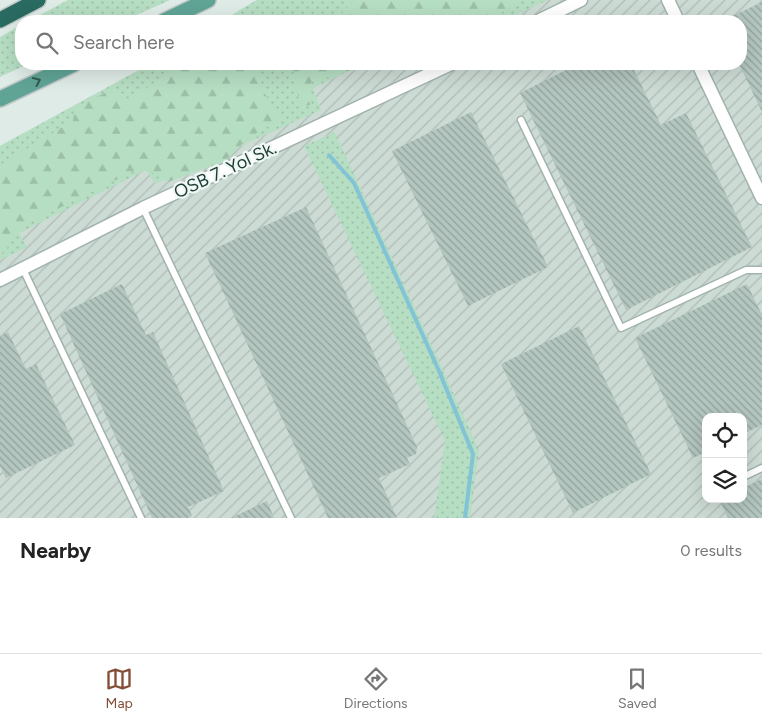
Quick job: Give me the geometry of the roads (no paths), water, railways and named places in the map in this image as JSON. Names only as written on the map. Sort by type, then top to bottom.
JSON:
[{"type":"highway","points":[[0,20],[38,0]]},
{"type":"main road","points":[[177,15],[208,0]]},
{"type":"main road","points":[[0,99],[61,70]]},
{"type":"street","points":[[550,15],[581,0]]},
{"type":"street","points":[[668,0],[675,15]]},
{"type":"street","name":"OSB 7. Yol Sk.","points":[[0,280],[143,208],[438,70]]},
{"type":"street","points":[[701,70],[762,198]]},
{"type":"lane","points":[[521,120],[621,328],[746,270],[762,270]]},
{"type":"lane","points":[[143,208],[291,518]]},
{"type":"lane","points":[[23,269],[141,518]]},
{"type":"lane","points":[[747,475],[762,468]]},
{"type":"waterway","points":[[329,155],[354,183],[439,371],[473,454],[465,518]]}]
